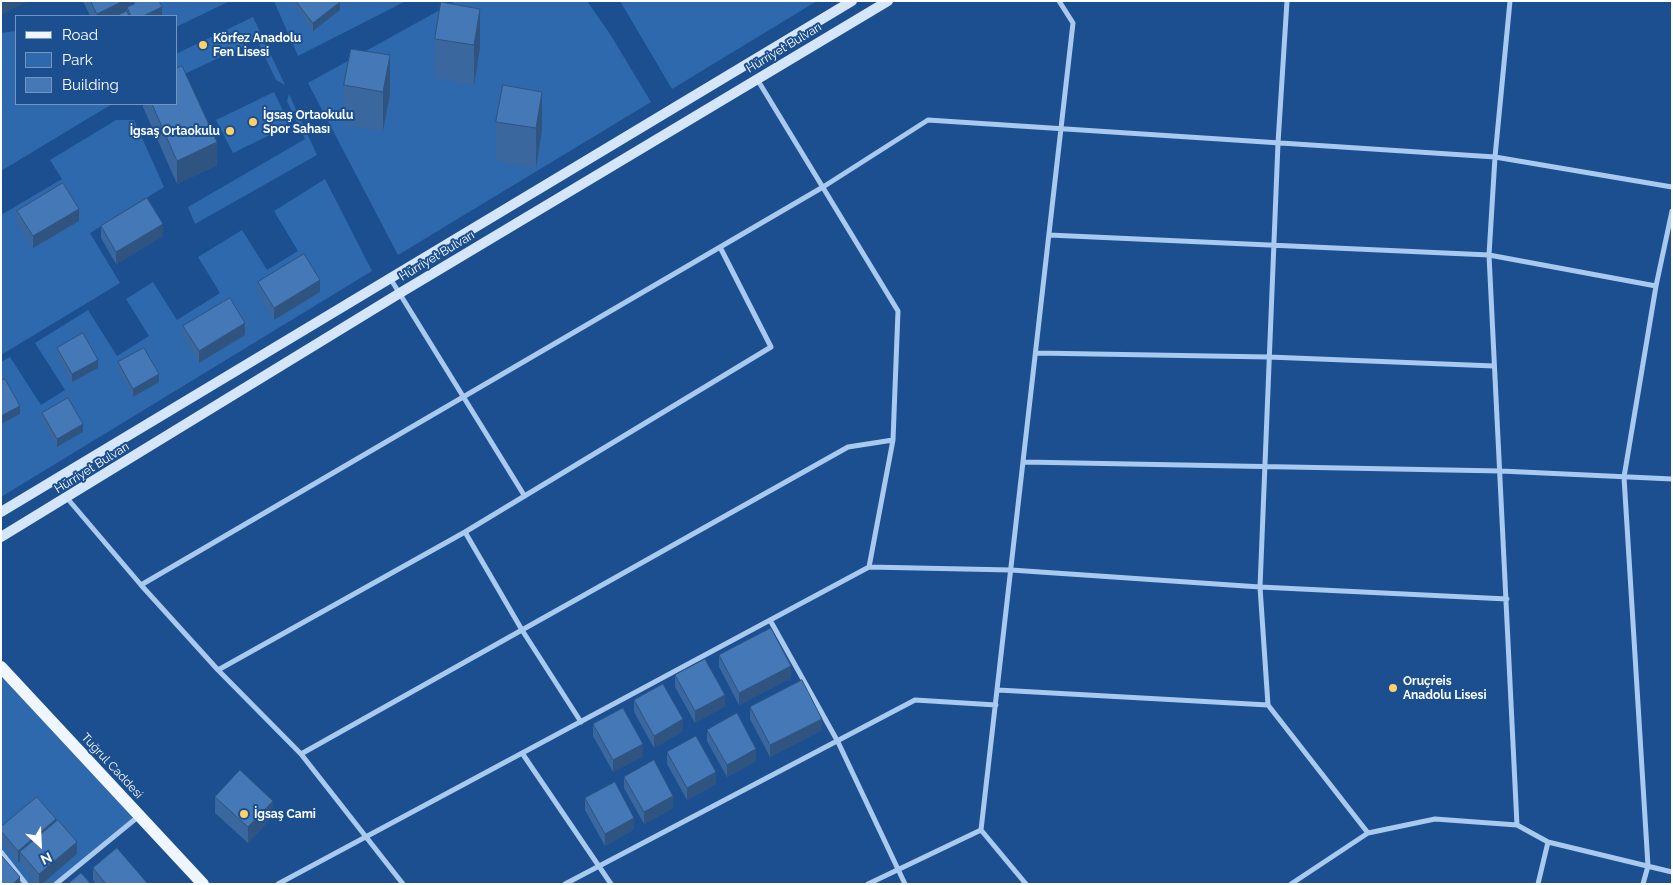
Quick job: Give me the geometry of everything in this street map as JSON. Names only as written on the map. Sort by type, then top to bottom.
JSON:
[{"type":"main road","name":"Hürriyet Bulvarı","points":[[1,512],[852,1]]},
{"type":"main road","name":"Hürriyet Bulvarı","points":[[1,536],[67,498],[400,293],[888,1]]},
{"type":"main road","name":"Tuğrul Caddesi","points":[[1,667],[203,884]]},
{"type":"street","points":[[1026,884],[982,830],[1073,23],[1059,1]]},
{"type":"street","points":[[1288,1],[1278,143],[1260,587],[1268,705],[1368,833]]},
{"type":"street","points":[[1510,1],[1495,157],[1489,255],[1517,825]]},
{"type":"street","points":[[756,79],[898,311],[893,440],[869,568]]},
{"type":"street","points":[[141,585],[823,187],[928,120],[1495,157],[1672,188]]},
{"type":"street","points":[[1643,884],[1648,866],[1624,477],[1656,286],[1672,211]]},
{"type":"street","points":[[1049,235],[1489,255],[1656,286]]},
{"type":"street","points":[[218,670],[465,532],[771,347],[720,247]]},
{"type":"street","points":[[389,278],[524,495]]},
{"type":"street","points":[[1036,353],[1269,357],[1494,366]]},
{"type":"street","points":[[301,754],[848,447],[893,440]]},
{"type":"street","points":[[1024,462],[1500,471],[1672,479]]},
{"type":"street","points":[[67,498],[141,585],[218,670],[301,754],[403,884]]},
{"type":"street","points":[[465,532],[522,630],[581,722]]},
{"type":"street","points":[[278,884],[869,568],[1012,570],[1260,587],[1507,599]]},
{"type":"street","points":[[770,620],[838,742],[905,884]]},
{"type":"street","points":[[998,690],[1268,705]]},
{"type":"street","points":[[565,884],[915,700],[996,705]]},
{"type":"street","points":[[522,753],[612,884]]},
{"type":"street","points":[[56,884],[140,815]]},
{"type":"street","points":[[1291,884],[1368,833],[1435,819],[1517,825],[1548,842],[1672,872]]},
{"type":"street","points":[[868,884],[982,830]]},
{"type":"street","points":[[1538,884],[1548,842]]},
{"type":"street","points":[[1,852],[26,884]]},
{"type":"green space","points":[[155,1],[230,1],[178,26],[178,15],[159,15]]},
{"type":"green space","points":[[274,1],[406,1],[298,56]]},
{"type":"green space","points":[[456,1],[587,1],[610,34],[651,102],[398,255],[308,83]]},
{"type":"green space","points":[[620,1],[817,1],[672,89]]},
{"type":"green space","points":[[253,17],[285,85],[276,80],[257,40],[178,77],[178,53]]},
{"type":"green space","points":[[15,31],[15,105],[110,105],[1,171],[1,33]]},
{"type":"green space","name":"İgsaş Ortaokulu Spor Sahası","points":[[274,92],[290,125],[233,153],[216,120]]},
{"type":"green space","points":[[289,94],[317,155],[195,224],[188,207],[305,139],[287,101]]},
{"type":"green space","points":[[116,120],[134,120],[164,187],[90,233],[120,283],[1,355],[1,215],[62,179],[50,160]]},
{"type":"green space","points":[[325,179],[372,271],[1,497],[1,362],[10,357],[41,405],[65,390],[35,343],[88,310],[117,356],[149,336],[126,299],[153,282],[177,320],[220,293],[198,257],[242,230],[267,270],[298,251],[274,211]]},
{"type":"green space","points":[[1,667],[139,815],[56,884],[1,884]]},
{"type":"building","points":[[91,1],[123,1],[97,14]]},
{"type":"building","points":[[134,1],[159,1],[162,7],[145,15],[131,15],[127,7],[134,4]]},
{"type":"building","points":[[296,1],[339,1],[340,2],[313,23]]},
{"type":"building","points":[[441,2],[480,9],[474,45],[435,39]]},
{"type":"building","points":[[127,11],[129,15],[118,15]]},
{"type":"building","points":[[351,49],[390,55],[383,92],[344,85]]},
{"type":"building","points":[[182,66],[217,142],[177,161],[152,105],[178,105],[178,68]]},
{"type":"building","points":[[503,85],[542,92],[536,128],[496,122]]},
{"type":"building","points":[[63,183],[79,209],[33,236],[17,211]]},
{"type":"building","points":[[147,198],[163,224],[116,252],[101,226]]},
{"type":"building","points":[[304,254],[320,280],[274,308],[258,282]]},
{"type":"building","points":[[230,298],[245,323],[199,351],[183,326]]},
{"type":"building","points":[[83,333],[98,360],[72,374],[57,348]]},
{"type":"building","points":[[144,348],[159,374],[133,389],[118,362]]},
{"type":"building","points":[[5,379],[20,406],[1,416],[1,381]]},
{"type":"building","points":[[68,398],[83,424],[57,439],[42,413]]},
{"type":"building","points":[[771,628],[791,666],[739,693],[719,655]]},
{"type":"building","points":[[705,659],[725,695],[695,711],[675,675]]},
{"type":"building","points":[[802,680],[822,719],[770,745],[750,707]]},
{"type":"building","points":[[663,684],[683,719],[654,736],[634,700]]},
{"type":"building","points":[[623,708],[643,744],[613,760],[593,724]]},
{"type":"building","points":[[737,713],[756,749],[727,765],[707,730]]},
{"type":"building","points":[[696,736],[716,772],[687,788],[667,752]]},
{"type":"building","points":[[654,760],[673,796],[644,812],[624,777]]},
{"type":"building","points":[[240,770],[273,801],[248,827],[215,797]]},
{"type":"building","points":[[615,782],[634,818],[605,834],[585,798]]},
{"type":"building","points":[[37,797],[56,819],[18,851],[1,831],[1,827]]},
{"type":"building","points":[[58,820],[77,842],[39,874],[20,852]]},
{"type":"building","points":[[117,848],[148,884],[106,884],[93,868]]},
{"type":"building","points":[[1,855],[20,877],[13,884],[1,884]]},
{"type":"building","points":[[81,873],[91,884],[68,884]]},
{"type":"place","name":"Körfez Anadolu Fen Lisesi","points":[[203,45]]},
{"type":"place","name":"İgsaş Ortaokulu Spor Sahası","points":[[253,122]]},
{"type":"place","name":"İgsaş Ortaokulu","points":[[230,131]]},
{"type":"place","name":"Oruçreis Anadolu Lisesi","points":[[1393,688]]},
{"type":"place","name":"İgsaş Cami","points":[[244,814]]}]
